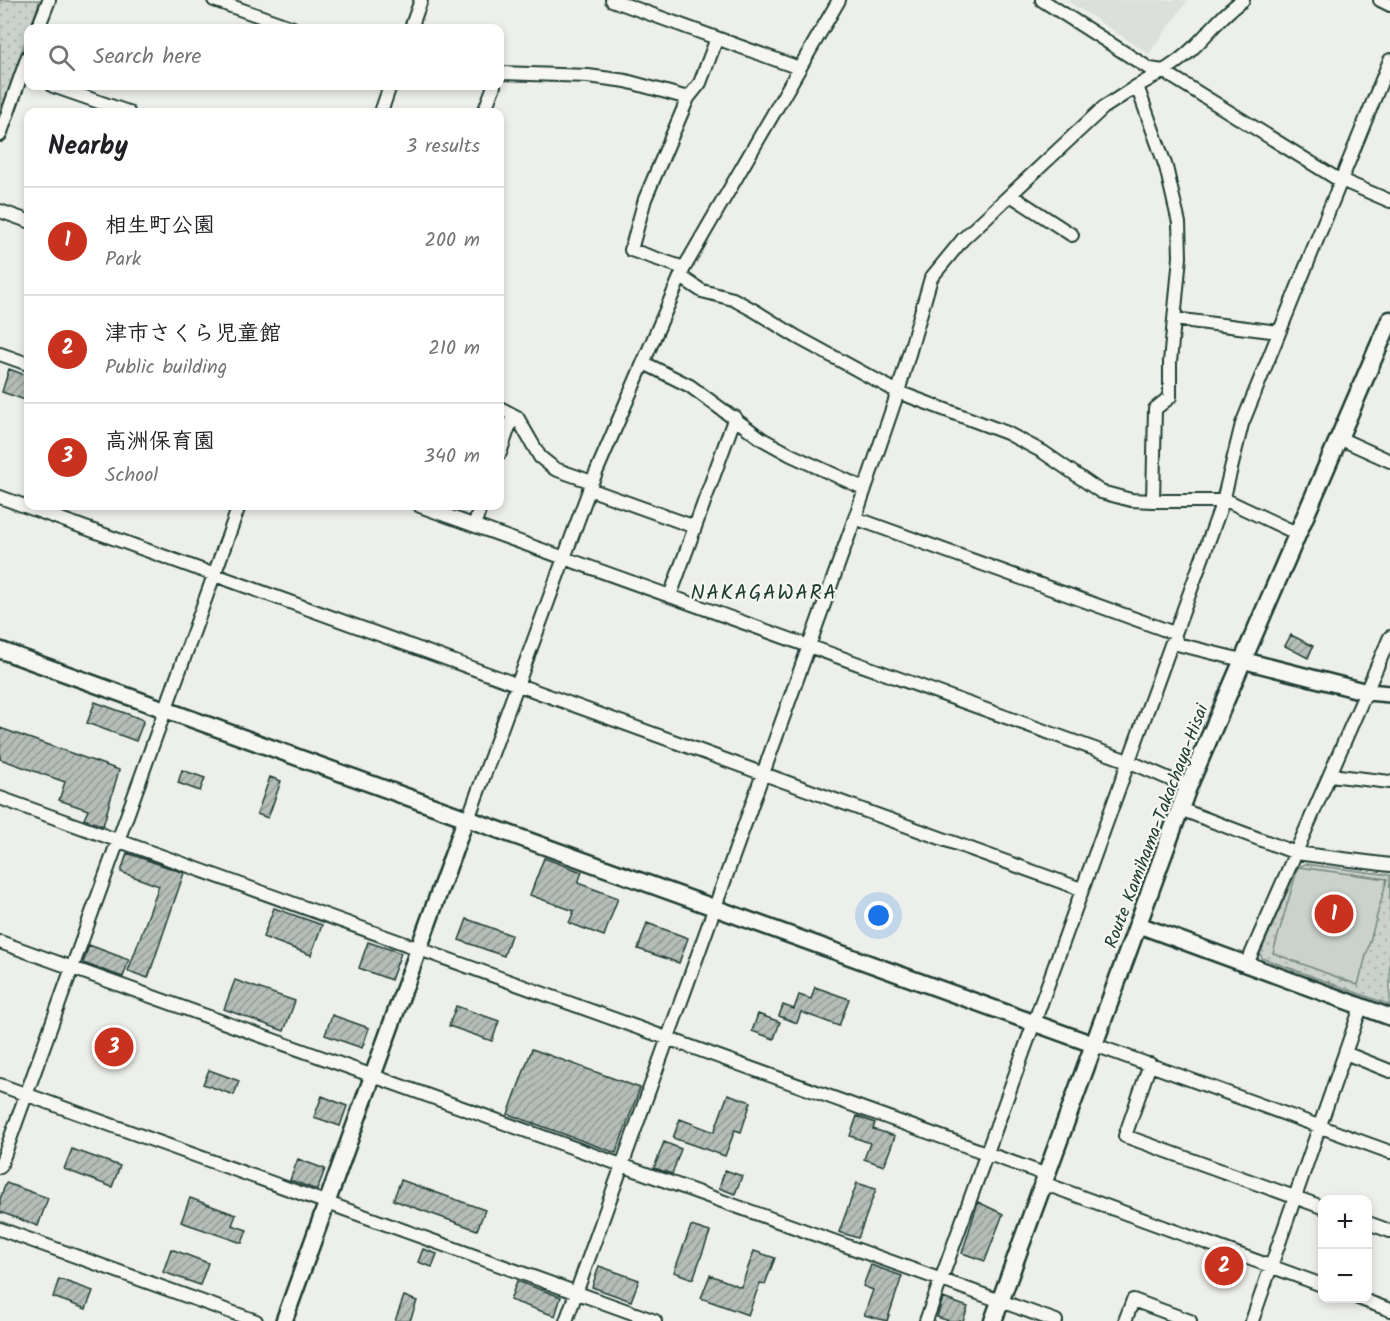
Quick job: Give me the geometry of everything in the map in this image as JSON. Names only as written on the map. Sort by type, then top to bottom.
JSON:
[{"type":"main road","name":"Route Kamihama-Takachaya-Hisai","points":[[993,1321],[1188,787],[1390,320]]},
{"type":"street","points":[[40,24],[49,0]]},
{"type":"street","points":[[214,0],[282,24]]},
{"type":"street","points":[[412,24],[421,0]]},
{"type":"street","points":[[612,0],[799,68]]},
{"type":"street","points":[[284,1321],[590,486],[683,273],[839,0]]},
{"type":"street","points":[[1042,0],[1150,69],[1163,71],[1340,179],[1390,201]]},
{"type":"street","points":[[566,1321],[855,518],[898,392],[931,278],[963,239],[1012,196],[1103,108],[1192,50],[1222,14],[1243,0]]},
{"type":"street","points":[[1380,0],[1390,5]]},
{"type":"street","points":[[717,38],[700,83],[688,98],[645,199],[631,250],[683,273],[702,291],[733,299],[796,337],[898,392],[1007,433],[1043,452],[1101,492],[1131,500],[1223,501],[1296,533]]},
{"type":"street","points":[[926,1321],[1223,501],[1242,424],[1390,60]]},
{"type":"street","points":[[504,73],[588,76],[626,81],[688,98]]},
{"type":"street","points":[[0,135],[24,77]]},
{"type":"street","points":[[1137,86],[1166,167],[1179,223],[1180,257],[1170,397],[1155,409],[1153,501]]},
{"type":"street","points":[[65,90],[116,108]]},
{"type":"street","points":[[382,108],[389,90]]},
{"type":"street","points":[[486,108],[492,90]]},
{"type":"street","points":[[1012,196],[1072,235]]},
{"type":"street","points":[[0,211],[24,220]]},
{"type":"street","points":[[1174,319],[1279,332]]},
{"type":"street","points":[[0,354],[24,363]]},
{"type":"street","points":[[644,363],[690,386],[762,439],[811,466],[861,487],[864,491]]},
{"type":"street","points":[[504,410],[517,417],[540,457],[555,469],[590,486],[695,527]]},
{"type":"street","points":[[504,441],[513,415]]},
{"type":"street","points":[[670,596],[735,417]]},
{"type":"street","points":[[1339,438],[1390,461]]},
{"type":"street","points":[[0,497],[24,506]]},
{"type":"street","points":[[36,510],[1082,889]]},
{"type":"street","points":[[0,1167],[238,510]]},
{"type":"street","points":[[431,510],[1128,761],[1188,787]]},
{"type":"street","points":[[474,525],[480,510]]},
{"type":"street","points":[[855,518],[1174,633]]},
{"type":"street","points":[[1174,633],[1177,644],[1366,692],[1390,694]]},
{"type":"street","points":[[1247,964],[1390,637]]},
{"type":"street","points":[[0,650],[1390,1152]]},
{"type":"street","points":[[1330,775],[1390,782]]},
{"type":"street","points":[[0,798],[987,1153],[1045,1179],[1318,1283]]},
{"type":"street","points":[[1180,809],[1296,853],[1390,865]]},
{"type":"street","points":[[1139,925],[1390,1017]]},
{"type":"street","points":[[0,942],[1056,1321]]},
{"type":"street","points":[[1252,1321],[1361,1007]]},
{"type":"street","points":[[1345,1053],[1390,1071]]},
{"type":"street","points":[[1150,1064],[1125,1137],[1318,1205]]},
{"type":"street","points":[[0,1085],[655,1321]]},
{"type":"street","points":[[1372,1225],[1390,1232]]},
{"type":"street","points":[[0,1229],[256,1321]]},
{"type":"street","points":[[1125,1321],[1132,1300],[1190,1321]]},
{"type":"street","points":[[1370,1303],[1390,1310]]},
{"type":"shaded area","points":[[0,0],[40,0],[32,24],[24,24],[24,45],[0,113]]},
{"type":"shaded area","points":[[1066,0],[1188,0],[1149,54]]},
{"type":"shaded area","points":[[1305,864],[1390,875],[1390,1005],[1262,958],[1260,954],[1298,867]]},
{"type":"shaded area","points":[[1298,867],[1387,879],[1358,985],[1273,953]]},
{"type":"building","points":[[9,369],[24,375],[24,400],[2,392]]},
{"type":"building","points":[[1291,635],[1313,646],[1308,658],[1285,646]]},
{"type":"building","points":[[95,702],[144,720],[136,741],[87,723]]},
{"type":"building","points":[[0,728],[119,770],[103,826],[84,819],[88,810],[59,800],[65,782],[0,759]]},
{"type":"building","points":[[182,770],[205,778],[200,791],[178,783]]},
{"type":"building","points":[[270,777],[281,781],[268,818],[257,814]]},
{"type":"building","points":[[127,853],[184,873],[148,978],[128,971],[159,886],[121,872]]},
{"type":"building","points":[[544,858],[582,872],[578,883],[618,898],[604,936],[569,923],[574,911],[530,895]]},
{"type":"building","points":[[274,908],[322,925],[311,955],[263,937]]},
{"type":"building","points":[[467,919],[511,935],[504,956],[459,940]]},
{"type":"building","points":[[647,923],[688,938],[679,963],[638,949]]},
{"type":"building","points":[[368,942],[401,953],[391,980],[359,968]]},
{"type":"building","points":[[89,945],[129,960],[123,977],[83,963]]},
{"type":"building","points":[[235,980],[295,1001],[284,1031],[224,1009]]},
{"type":"building","points":[[815,987],[849,999],[839,1026],[801,1012],[797,1023],[779,1016],[783,1005],[794,1009],[799,995],[811,999]]},
{"type":"building","points":[[456,1006],[499,1021],[492,1041],[449,1026]]},
{"type":"building","points":[[758,1014],[780,1022],[774,1039],[752,1031]]},
{"type":"building","points":[[332,1015],[369,1028],[362,1048],[325,1035]]},
{"type":"building","points":[[532,1049],[640,1088],[616,1153],[508,1114]]},
{"type":"building","points":[[209,1070],[239,1081],[234,1095],[203,1084]]},
{"type":"building","points":[[728,1094],[751,1102],[741,1132],[735,1130],[725,1156],[673,1138],[680,1119],[714,1132]]},
{"type":"building","points":[[322,1096],[347,1106],[340,1126],[314,1117]]},
{"type":"building","points":[[857,1116],[875,1123],[873,1129],[895,1136],[884,1166],[864,1159],[870,1143],[850,1136]]},
{"type":"building","points":[[664,1142],[681,1149],[672,1174],[654,1168]]},
{"type":"building","points":[[72,1149],[120,1166],[112,1187],[64,1169]]},
{"type":"building","points":[[298,1159],[325,1169],[317,1190],[290,1180]]},
{"type":"building","points":[[725,1170],[742,1176],[735,1194],[719,1188]]},
{"type":"building","points":[[401,1180],[485,1210],[477,1230],[393,1200]]},
{"type":"building","points":[[6,1183],[48,1198],[38,1226],[0,1212],[0,1199]]},
{"type":"building","points":[[857,1183],[876,1189],[858,1238],[839,1232]]},
{"type":"building","points":[[190,1198],[236,1215],[232,1225],[247,1230],[242,1243],[181,1222]]},
{"type":"building","points":[[978,1202],[1003,1214],[985,1261],[962,1253]]},
{"type":"building","points":[[691,1226],[710,1232],[693,1279],[674,1272]]},
{"type":"building","points":[[171,1249],[208,1263],[200,1285],[163,1272]]},
{"type":"building","points":[[423,1249],[437,1254],[432,1267],[418,1262]]},
{"type":"building","points":[[754,1251],[775,1258],[765,1284],[760,1283],[748,1315],[701,1298],[710,1275],[741,1287]]},
{"type":"building","points":[[871,1265],[902,1276],[887,1321],[864,1315],[873,1290],[863,1286]]},
{"type":"building","points":[[599,1266],[639,1280],[631,1301],[592,1287]]},
{"type":"building","points":[[59,1279],[93,1291],[86,1309],[53,1297]]},
{"type":"building","points":[[517,1281],[561,1297],[555,1316],[510,1300]]},
{"type":"building","points":[[404,1296],[417,1301],[410,1321],[395,1321]]},
{"type":"building","points":[[943,1298],[968,1307],[963,1321],[949,1321],[937,1317]]},
{"type":"place","name":"相生町公園","points":[[1334,914]]},
{"type":"place","name":"高洲保育園","points":[[114,1047]]},
{"type":"place","name":"津市さくら児童館","points":[[1224,1266]]},
{"type":"district","name":"NAKAGAWARA","points":[[764,592]]}]
